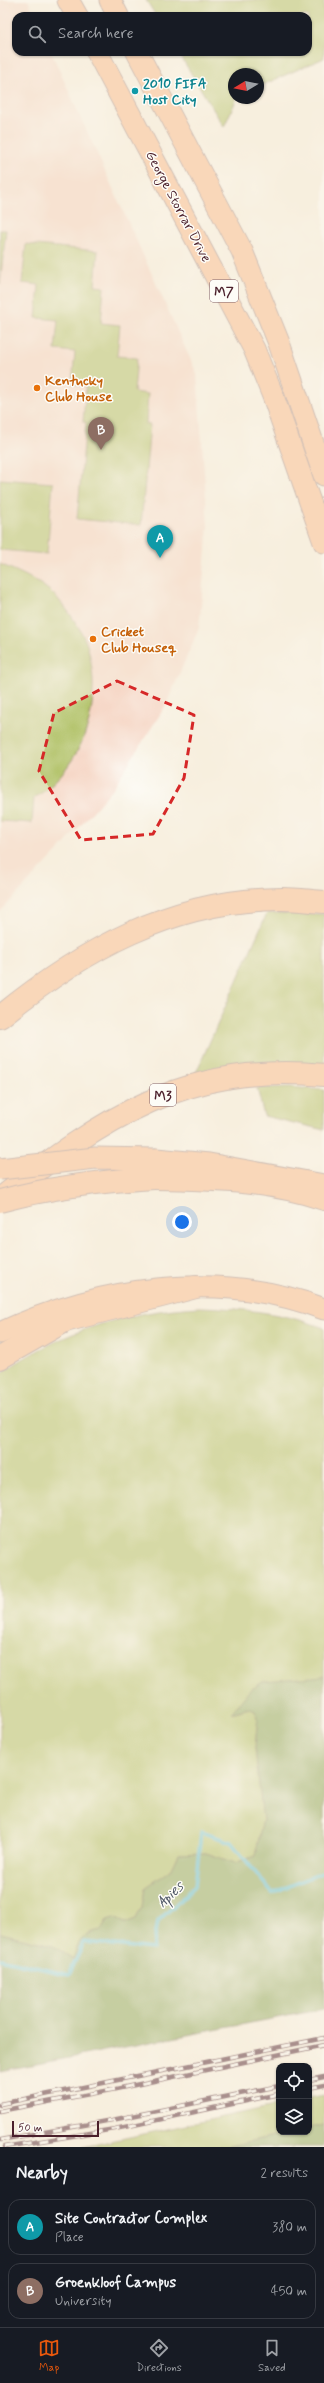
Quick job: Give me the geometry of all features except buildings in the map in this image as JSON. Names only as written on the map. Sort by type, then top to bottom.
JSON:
[{"type":"highway","points":[[0,1017],[77,962],[146,925],[206,907],[324,893]]},
{"type":"highway","points":[[282,899],[324,902]]},
{"type":"highway","name":"M3","points":[[0,1200],[23,1181],[107,1122],[140,1104],[195,1084],[238,1075],[285,1072],[324,1075]]},
{"type":"highway","points":[[0,1200],[155,1169],[215,1180],[266,1185],[324,1198]]},
{"type":"highway","points":[[0,1205],[23,1181]]},
{"type":"highway","points":[[0,1358],[65,1321],[101,1310],[196,1287]]},
{"type":"main road","points":[[68,0],[75,12]]},
{"type":"main road","points":[[110,0],[116,12]]},
{"type":"main road","name":"George Storrar Drive","points":[[99,56],[254,349],[273,396],[324,542]]},
{"type":"main road","name":"M7","points":[[139,56],[242,251],[279,343],[324,475]]},
{"type":"main road","points":[[0,1169],[95,1158],[155,1169],[209,1164],[324,1185]]},
{"type":"main road","points":[[0,1334],[29,1320],[87,1302],[164,1288],[196,1287],[245,1290],[295,1300],[324,1309]]},
{"type":"highlighted area","points":[[117,681],[194,715],[184,778],[153,834],[81,840],[39,771],[54,713]]},
{"type":"shaded area","points":[[0,0],[28,0],[33,12],[12,12],[12,56],[53,56],[197,374],[208,527],[199,628],[166,705],[113,788],[61,848],[0,912]]},
{"type":"green space","points":[[146,0],[324,0],[324,58],[264,84],[264,68],[228,68],[228,104],[234,104],[224,127],[180,56],[312,56],[312,12],[154,12]]},
{"type":"green space","points":[[0,230],[6,230],[0,284]]},
{"type":"green space","points":[[26,244],[98,251],[95,286],[104,287],[101,323],[120,325],[117,356],[137,358],[134,392],[148,394],[146,424],[150,425],[141,525],[77,519],[86,422],[83,422],[86,386],[72,384],[75,352],[55,350],[58,320],[36,318],[39,285],[22,283]]},
{"type":"green space","points":[[0,479],[53,483],[47,554],[0,550]]},
{"type":"green space","points":[[0,564],[43,585],[57,598],[79,627],[89,652],[92,670],[92,705],[84,738],[67,768],[55,781],[34,798],[32,823],[0,821]]},
{"type":"green space","points":[[267,913],[324,914],[324,1065],[255,1064],[195,1075]]},
{"type":"green space","points":[[290,1087],[324,1090],[324,1130],[264,1116],[257,1088]]},
{"type":"green space","points":[[199,1307],[262,1312],[294,1319],[324,1328],[324,1676],[314,1678],[232,1713],[249,1708],[255,1711],[258,1717],[255,1748],[263,1820],[255,1856],[235,1863],[206,1853],[178,1854],[170,1871],[145,1888],[142,1907],[136,1919],[125,1923],[114,1918],[107,1920],[101,1930],[89,1933],[73,1959],[52,1945],[0,1933],[0,1374],[22,1359],[46,1346],[94,1326],[145,1313]]},
{"type":"green space","points":[[324,1676],[324,2009],[0,2071],[0,1933],[52,1945],[73,1959],[77,1947],[82,1939],[89,1934],[101,1930],[107,1920],[114,1918],[125,1923],[136,1919],[142,1907],[145,1888],[170,1871],[178,1854],[206,1853],[235,1863],[255,1856],[263,1820],[255,1748],[258,1717],[255,1711],[249,1708],[231,1713],[249,1691],[264,1681]]},
{"type":"green space","points":[[324,2095],[324,2125],[312,2127],[312,2097]]},
{"type":"green space","points":[[276,2106],[276,2135],[279,2135],[225,2147],[83,2147]]},
{"type":"green space","points":[[324,2125],[324,2147],[225,2147],[279,2135],[312,2135],[312,2127]]},
{"type":"waterway","name":"Apies","points":[[0,1959],[69,1975],[84,1942],[153,1949],[158,1921],[195,1886],[201,1832],[231,1842],[272,1893],[324,1872]]},
{"type":"railway","points":[[0,2104],[324,2038]]},
{"type":"railway","points":[[0,2111],[116,2089],[324,2045]]},
{"type":"railway","points":[[312,2079],[324,2077]]},
{"type":"railway","points":[[312,2087],[324,2085]]},
{"type":"railway","points":[[0,2140],[112,2120],[276,2087]]},
{"type":"railway","points":[[4,2147],[115,2129],[276,2095]]},
{"type":"place","name":"2010 FIFA Host City","points":[[135,91]]},
{"type":"place","name":"Kentucky Club House","points":[[37,388]]},
{"type":"place","name":"Groenkloof Campus","points":[[101,450]]},
{"type":"place","name":"Site Contractor Complex","points":[[160,558]]},
{"type":"place","name":"Cricket Club Houseq","points":[[93,639]]}]
